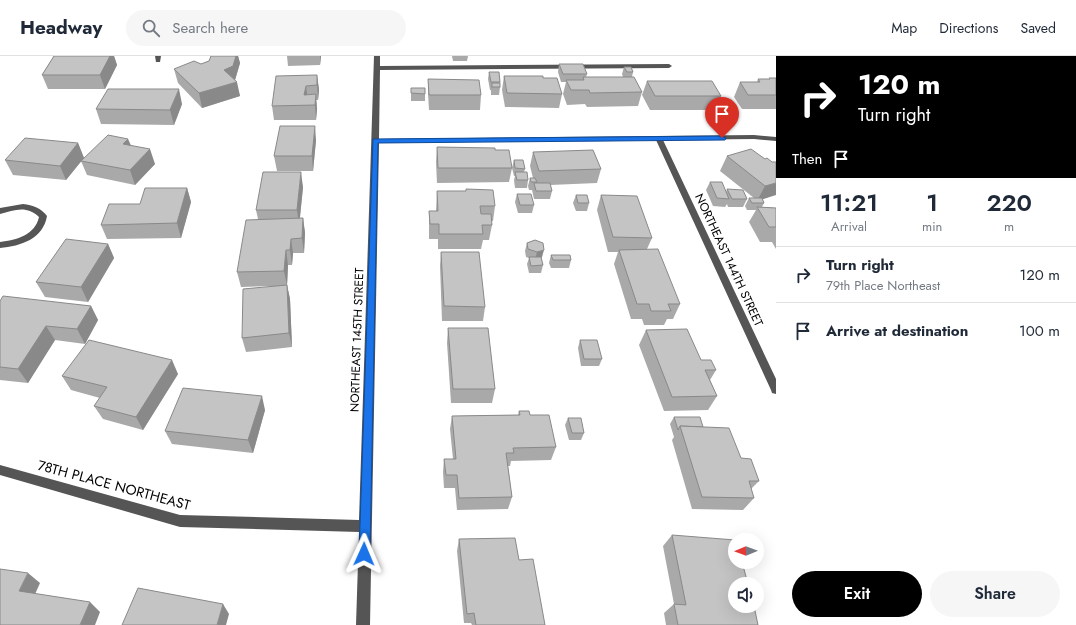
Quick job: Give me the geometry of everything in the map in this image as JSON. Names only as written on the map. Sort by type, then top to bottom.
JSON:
[{"type":"street","name":"NORTHEAST 145TH STREET","points":[[363,625],[377,56]]},
{"type":"street","points":[[376,68],[669,66]]},
{"type":"street","name":"NORTHEAST 144TH STREET","points":[[659,139],[775,386]]},
{"type":"street","points":[[375,141],[776,139]]},
{"type":"street","points":[[0,211],[24,206],[39,211],[43,216],[39,228],[32,235],[12,244],[0,245]]},
{"type":"street","name":"78TH PLACE NORTHEAST","points":[[0,470],[180,521],[365,526]]},
{"type":"building","points":[[54,56],[110,56],[100,75],[42,75]]},
{"type":"building","points":[[211,56],[236,56],[233,66],[224,70],[237,82],[199,93],[174,69],[194,61],[201,64],[209,61]]},
{"type":"building","points":[[559,64],[583,64],[587,74],[563,74]]},
{"type":"building","points":[[624,67],[631,67],[633,72],[627,72]]},
{"type":"building","points":[[489,72],[499,72],[500,82],[491,82]]},
{"type":"building","points":[[317,75],[317,85],[306,86],[304,95],[316,94],[315,105],[272,106],[276,76]]},
{"type":"building","points":[[504,76],[543,76],[543,78],[557,78],[562,94],[507,93]]},
{"type":"building","points":[[583,77],[634,77],[642,92],[590,93],[589,90],[571,90],[566,80],[584,80]]},
{"type":"building","points":[[769,78],[776,78],[776,95],[748,95],[740,82],[760,82],[758,79],[770,79]]},
{"type":"building","points":[[428,79],[479,80],[481,95],[429,95]]},
{"type":"building","points":[[647,81],[712,81],[721,96],[655,96]]},
{"type":"building","points":[[492,83],[500,83],[500,87],[492,87]]},
{"type":"building","points":[[411,88],[425,88],[425,94],[411,93]]},
{"type":"building","points":[[108,89],[179,89],[170,110],[96,109]]},
{"type":"building","points":[[280,126],[315,126],[312,156],[274,156]]},
{"type":"building","points":[[108,135],[128,139],[123,144],[150,149],[130,170],[81,161]]},
{"type":"building","points":[[25,138],[78,143],[60,166],[5,160]]},
{"type":"building","points":[[437,147],[495,148],[495,150],[509,150],[512,168],[438,168]]},
{"type":"building","points":[[751,149],[765,159],[767,158],[772,162],[776,162],[776,183],[765,186],[727,156]]},
{"type":"building","points":[[593,150],[601,169],[539,171],[533,152]]},
{"type":"building","points":[[514,160],[523,160],[525,169],[515,168]]},
{"type":"building","points":[[263,172],[301,172],[297,210],[256,210]]},
{"type":"building","points":[[515,172],[527,172],[528,180],[517,180]]},
{"type":"building","points":[[530,178],[535,178],[537,182],[531,182]]},
{"type":"building","points":[[710,182],[722,182],[729,199],[717,198]]},
{"type":"building","points":[[534,183],[550,183],[552,191],[536,191]]},
{"type":"building","points":[[145,188],[187,188],[177,223],[101,225],[109,204],[140,204]]},
{"type":"building","points":[[466,189],[493,190],[495,206],[480,206],[481,214],[491,214],[492,225],[482,225],[483,234],[439,234],[439,224],[430,224],[429,211],[438,211],[437,191],[466,191]]},
{"type":"building","points":[[727,189],[743,190],[747,199],[732,199]]},
{"type":"building","points":[[517,194],[531,194],[534,205],[520,205]]},
{"type":"building","points":[[576,195],[587,195],[589,203],[578,203]]},
{"type":"building","points":[[601,195],[637,196],[652,238],[613,237]]},
{"type":"building","points":[[749,198],[762,198],[764,203],[752,203]]},
{"type":"building","points":[[757,207],[776,208],[776,227],[769,227]]},
{"type":"building","points":[[303,218],[302,238],[291,239],[290,250],[286,250],[284,271],[237,272],[246,220]]},
{"type":"building","points":[[66,239],[108,244],[81,287],[36,282]]},
{"type":"building","points":[[535,240],[543,243],[544,250],[537,252],[528,249],[527,243]]},
{"type":"building","points":[[658,249],[680,304],[668,304],[671,311],[651,311],[649,304],[637,304],[619,250]]},
{"type":"building","points":[[441,252],[479,252],[485,307],[444,306]]},
{"type":"building","points":[[551,255],[570,255],[571,260],[553,260]]},
{"type":"building","points":[[529,257],[541,257],[543,265],[531,266]]},
{"type":"building","points":[[287,285],[289,333],[242,338],[243,289]]},
{"type":"building","points":[[3,296],[91,306],[77,329],[46,326],[18,369],[0,367],[0,301]]},
{"type":"building","points":[[448,328],[488,328],[495,389],[453,389]]},
{"type":"building","points":[[687,329],[701,360],[711,360],[716,370],[705,370],[717,396],[672,397],[646,330]]},
{"type":"building","points":[[89,340],[172,360],[136,417],[94,406],[107,387],[62,376]]},
{"type":"building","points":[[580,340],[597,340],[602,359],[584,359]]},
{"type":"building","points":[[183,388],[262,396],[248,440],[165,431]]},
{"type":"building","points":[[519,411],[529,411],[530,415],[549,415],[556,447],[513,448],[514,453],[506,453],[512,497],[459,498],[457,475],[446,475],[444,459],[456,459],[452,416],[520,415]]},
{"type":"building","points":[[674,417],[700,417],[703,427],[680,426],[678,430]]},
{"type":"building","points":[[568,418],[581,418],[584,433],[572,433]]},
{"type":"building","points":[[680,426],[729,428],[741,458],[751,459],[759,481],[749,481],[754,498],[702,497]]},
{"type":"building","points":[[672,535],[728,539],[728,569],[744,569],[746,577],[728,577],[728,613],[755,613],[758,625],[678,625],[674,604],[686,605]]},
{"type":"building","points":[[515,538],[519,560],[533,559],[545,625],[476,625],[474,613],[467,614],[459,539]]},
{"type":"building","points":[[0,569],[28,573],[19,591],[90,602],[80,625],[0,625]]},
{"type":"building","points":[[138,588],[223,604],[217,625],[122,625]]},
{"type":"route","points":[[364,554],[375,141],[722,138]]}]
